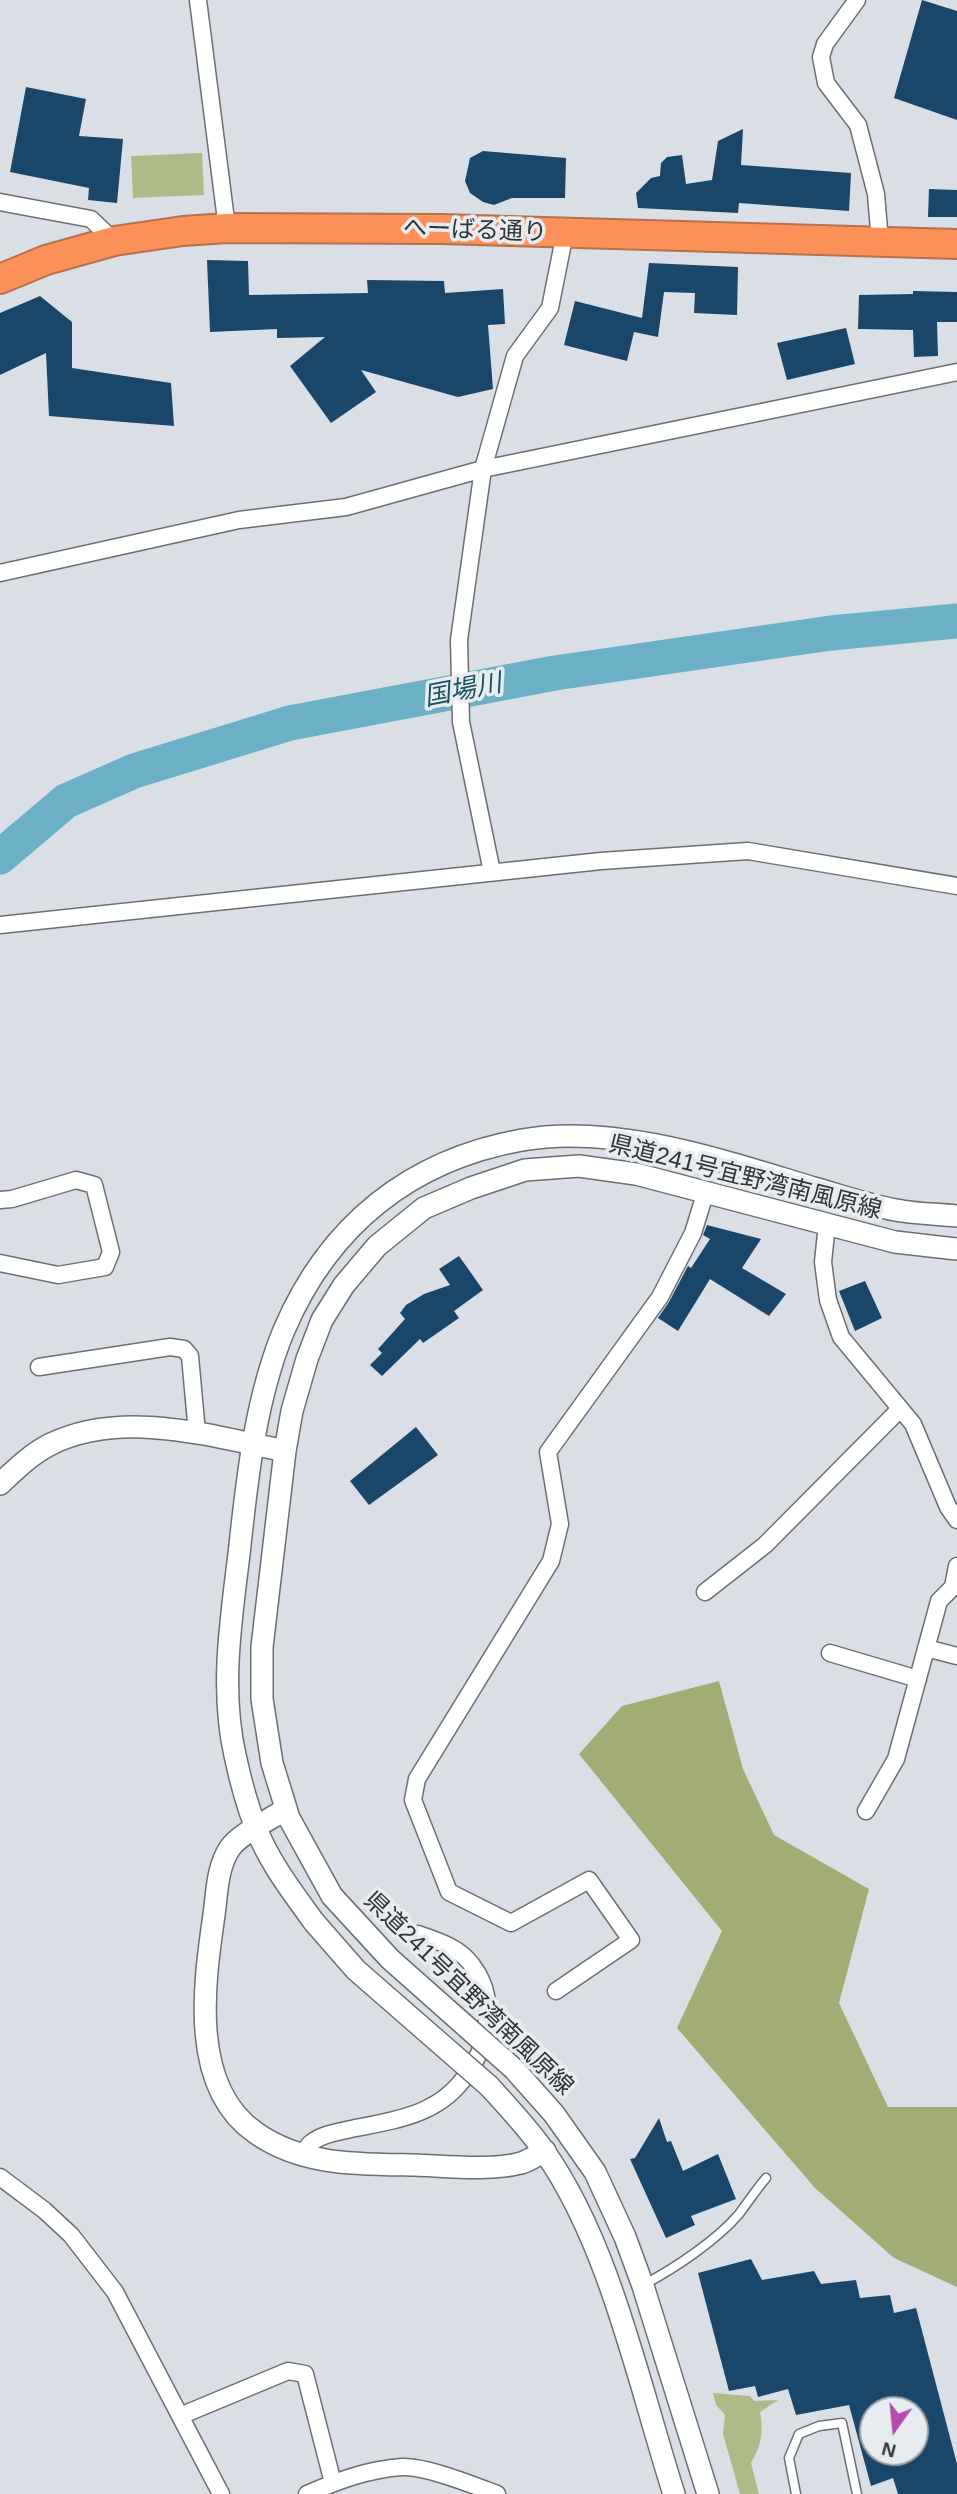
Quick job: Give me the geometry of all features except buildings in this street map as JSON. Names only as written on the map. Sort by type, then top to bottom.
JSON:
[{"type":"highway","name":"へーばる通り","points":[[0,279],[46,260],[114,241],[183,231],[228,228],[441,229],[957,244]]},
{"type":"main road","name":"県道241号宜野湾南風原線","points":[[668,2493],[608,2283],[585,2224],[545,2151],[489,2086],[356,1969],[314,1923],[285,1881],[256,1829],[233,1743],[228,1714],[228,1678],[240,1542],[254,1444],[265,1393],[284,1331],[311,1279],[343,1234],[378,1201],[411,1180],[464,1153],[526,1139],[575,1137],[637,1141],[705,1155],[900,1211],[957,1216]]},
{"type":"main road","name":"県道241号宜野湾南風原線","points":[[708,2494],[643,2286],[625,2237],[594,2172],[554,2113],[514,2069],[390,1959],[332,1896],[286,1810],[272,1763],[262,1699],[262,1647],[285,1451],[303,1372],[322,1321],[344,1285],[377,1246],[424,1208],[471,1188],[525,1170],[579,1166],[636,1174],[895,1242],[957,1249]]},
{"type":"main road","points":[[0,1484],[27,1459],[51,1444],[80,1434],[116,1428],[171,1429],[285,1451]]},
{"type":"main road","points":[[286,1810],[234,1843],[221,1866],[205,2000],[206,2042],[227,2102],[254,2132],[276,2146],[302,2156],[354,2164],[468,2166],[522,2163],[545,2151]]},
{"type":"street","points":[[198,0],[228,228]]},
{"type":"street","points":[[858,0],[825,44],[821,57],[826,83],[858,125],[876,194],[880,242]]},
{"type":"street","points":[[0,202],[92,219],[114,241]]},
{"type":"street","points":[[492,872],[461,722],[459,640],[483,469],[515,356],[550,308],[565,233]]},
{"type":"street","points":[[0,573],[239,520],[346,507],[483,469],[957,372]]},
{"type":"street","points":[[0,925],[601,861],[748,851],[957,887]]},
{"type":"street","points":[[0,1200],[76,1180],[94,1185],[111,1252],[105,1267],[58,1275],[0,1263]]},
{"type":"street","points":[[555,1991],[631,1940],[589,1880],[510,1923],[449,1892],[413,1800],[417,1779],[551,1561],[560,1524],[548,1452],[660,1297],[693,1233],[706,1191]]},
{"type":"street","points":[[827,1224],[823,1262],[828,1300],[841,1337],[913,1424],[948,1507],[957,1520]]},
{"type":"street","points":[[39,1367],[170,1346],[184,1349],[190,1356],[197,1433]]},
{"type":"street","points":[[705,1592],[765,1545],[900,1409]]},
{"type":"street","points":[[866,1811],[896,1759],[939,1601],[955,1587],[957,1566]]},
{"type":"street","points":[[926,1648],[957,1656]]},
{"type":"street","points":[[830,1653],[918,1679]]},
{"type":"street","points":[[302,2156],[310,2143],[327,2134],[410,2117],[435,2106],[459,2087],[473,2066],[485,2036],[489,2005],[483,1980],[468,1960],[448,1944],[418,1934]]},
{"type":"street","points":[[0,2178],[44,2210],[71,2235],[115,2292],[221,2494]]},
{"type":"street","points":[[180,2416],[288,2371],[305,2374],[333,2483]]},
{"type":"street","points":[[307,2494],[333,2483],[404,2467],[451,2477],[497,2494]]},
{"type":"lane","points":[[643,2286],[678,2266],[726,2226],[766,2178]]},
{"type":"lane","points":[[796,2494],[789,2458],[799,2434],[819,2426],[842,2423],[857,2494]]},
{"type":"green space","points":[[202,153],[204,195],[133,198],[131,156]]},
{"type":"green space","points":[[719,1681],[743,1769],[774,1835],[869,1889],[839,2003],[888,2107],[957,2107],[957,2287],[894,2258],[815,2188],[677,2028],[722,1931],[579,1754],[622,1706]]},
{"type":"green space","points":[[713,2393],[750,2396],[754,2401],[778,2400],[760,2412],[761,2439],[751,2463],[759,2494],[740,2494],[723,2434],[725,2415],[716,2405]]},
{"type":"waterway","name":"国場川","points":[[0,857],[66,801],[134,771],[290,723],[555,673],[831,633],[957,621]]}]
